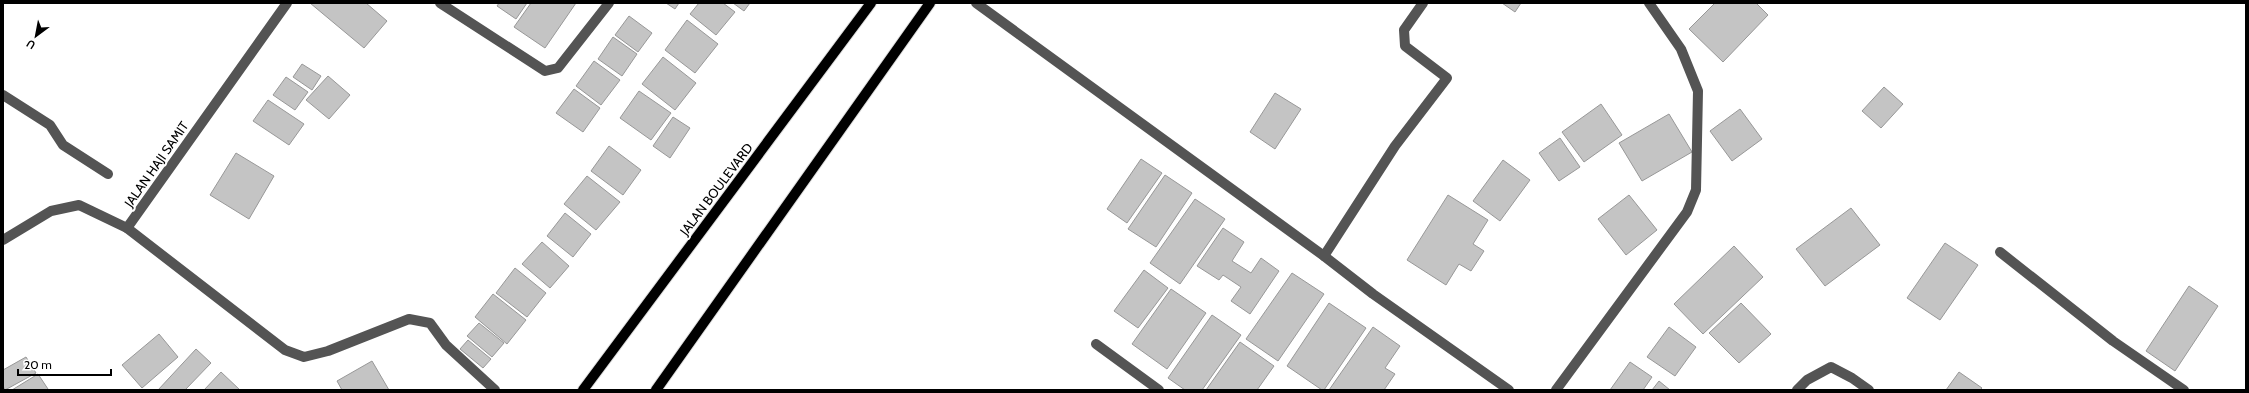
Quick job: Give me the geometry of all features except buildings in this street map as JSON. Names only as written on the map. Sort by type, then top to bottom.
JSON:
[{"type":"main road","name":"JALAN BOULEVARD","points":[[583,390],[871,3]]},
{"type":"main road","points":[[656,390],[930,3]]},
{"type":"street","name":"JALAN HAJI SAMIT","points":[[3,240],[51,211],[79,205],[127,228],[287,3]]},
{"type":"street","points":[[440,3],[545,71],[558,68],[609,3]]},
{"type":"street","points":[[976,3],[1324,256],[1372,294],[1509,390]]},
{"type":"street","points":[[1324,256],[1395,146],[1447,78],[1405,46],[1404,30],[1423,3]]},
{"type":"street","points":[[1556,390],[1687,212],[1696,190],[1698,91],[1681,49],[1649,3]]},
{"type":"street","points":[[3,95],[50,125],[63,145],[108,174]]},
{"type":"street","points":[[127,228],[285,350],[304,357],[328,351],[409,319],[430,323],[446,344],[495,390]]},
{"type":"street","points":[[2000,252],[2113,341],[2184,390]]},
{"type":"street","points":[[1096,344],[1159,390]]},
{"type":"street","points":[[1797,390],[1807,380],[1831,367],[1852,378],[1869,390]]}]
